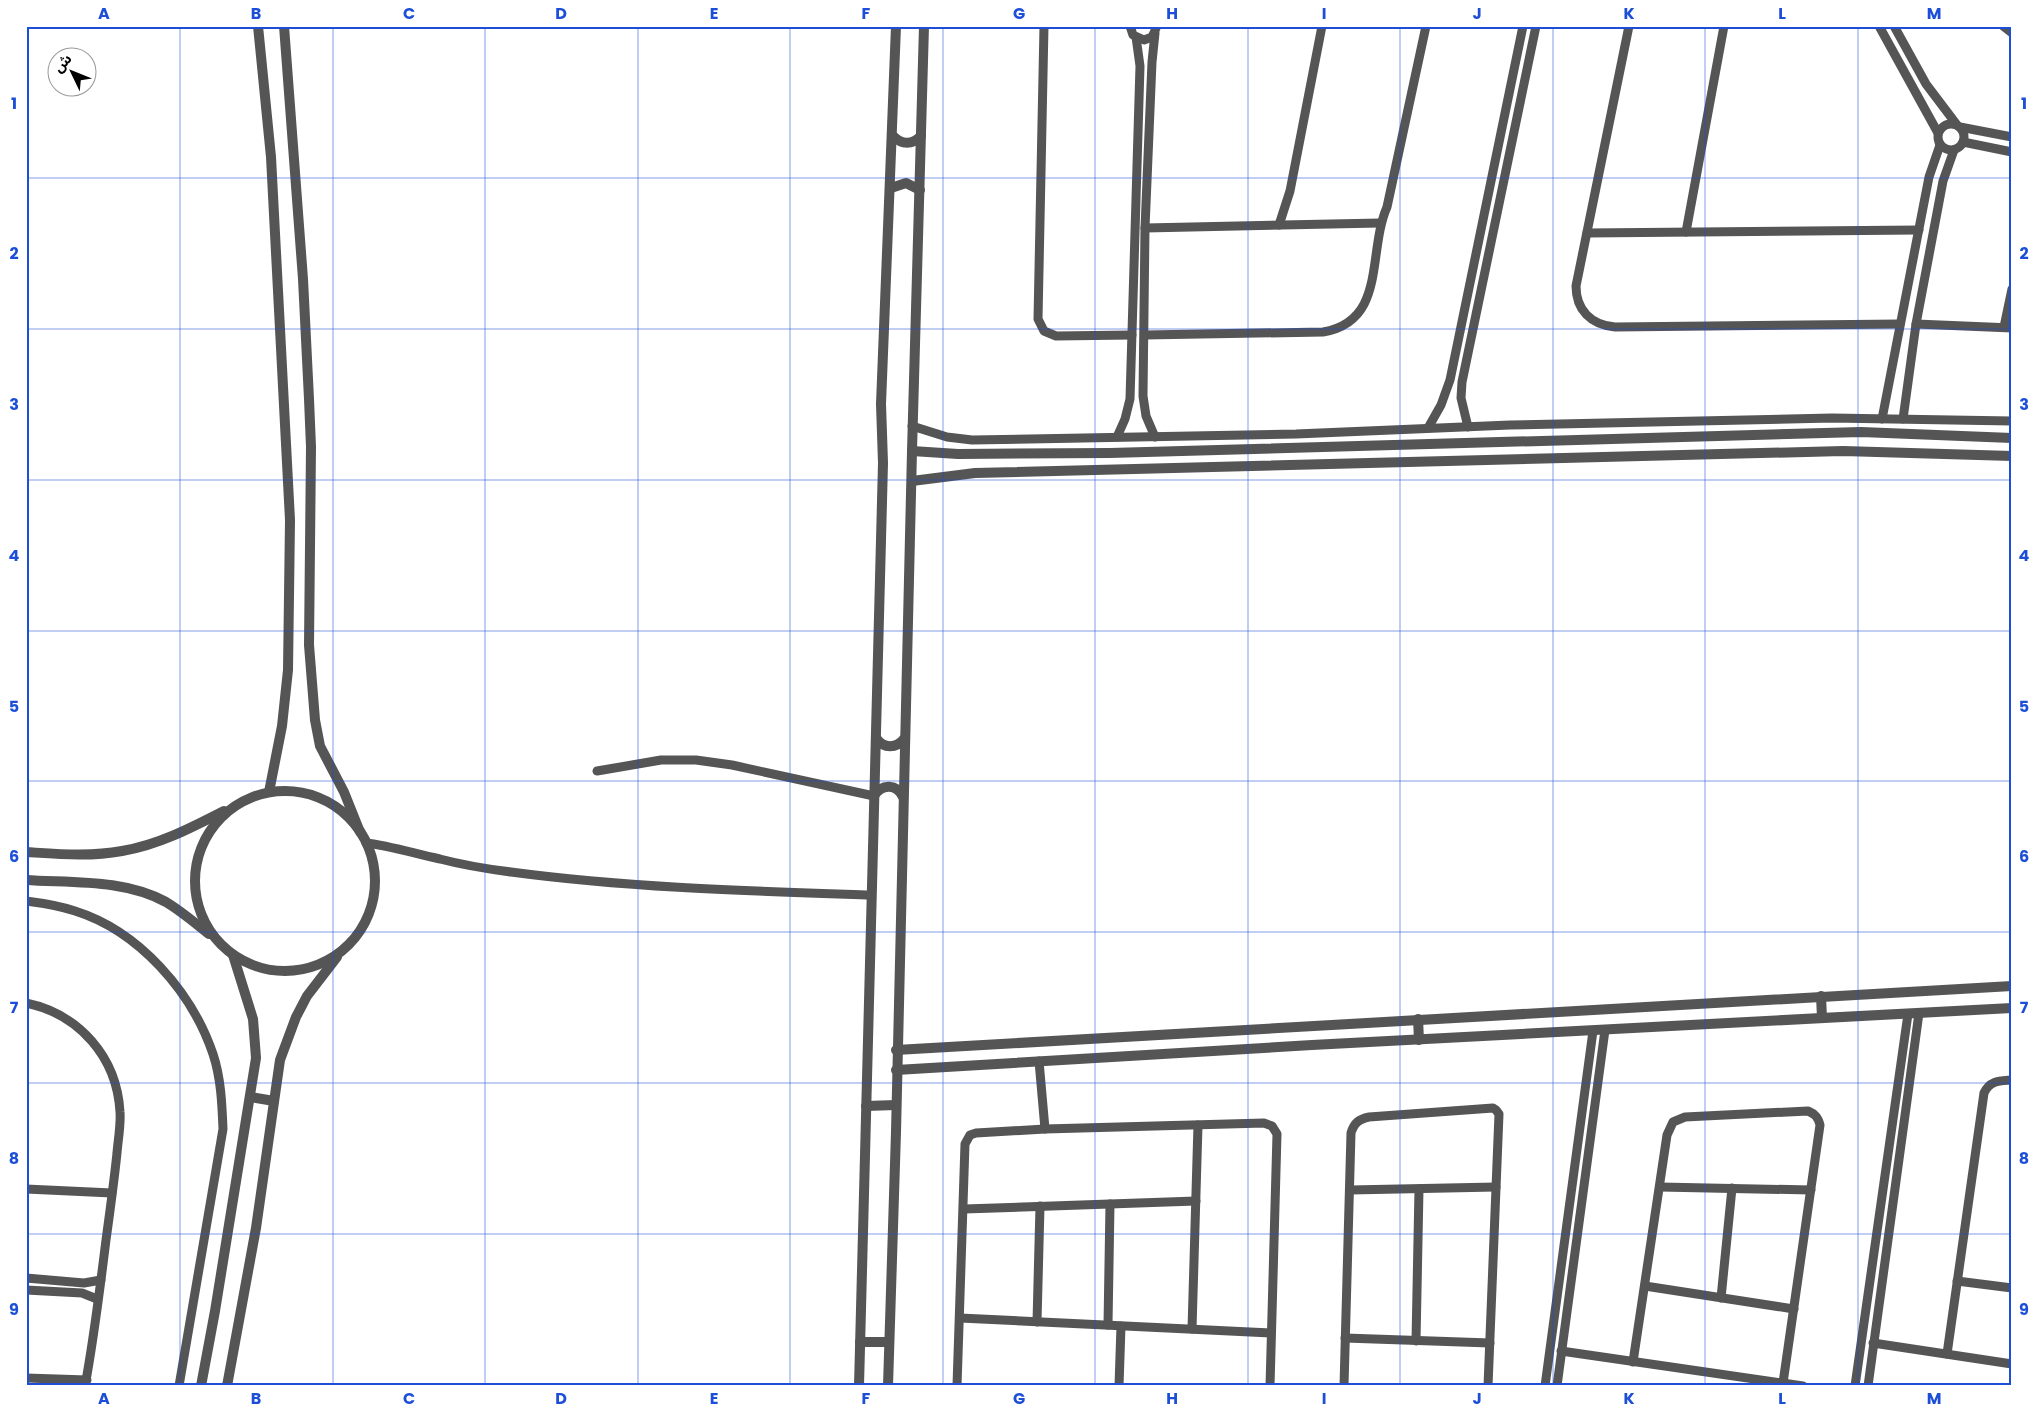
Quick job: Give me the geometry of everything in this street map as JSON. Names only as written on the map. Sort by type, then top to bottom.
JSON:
[{"type":"street","points":[[258,26],[271,157],[290,520],[288,670],[282,726],[269,792]]},
{"type":"street","points":[[227,1386],[254,1237],[280,1060],[296,1017],[307,996],[361,927],[372,900],[374,888],[373,865],[366,843],[344,792],[320,746],[315,720],[309,645],[311,454],[309,399],[302,270],[284,26]]},
{"type":"street","points":[[859,1386],[883,463],[881,404],[896,26]]},
{"type":"street","points":[[888,1386],[924,26]]},
{"type":"street","points":[[1044,26],[1038,319],[1044,331],[1056,336],[1132,335]]},
{"type":"street","points":[[1279,225],[1290,191],[1322,26]]},
{"type":"street","points":[[1145,335],[1323,332],[1347,325],[1360,312],[1369,295],[1380,223],[1388,207],[1426,26]]},
{"type":"street","points":[[1428,428],[1441,405],[1450,380],[1523,26]]},
{"type":"street","points":[[1468,427],[1461,398],[1462,382],[1536,26]]},
{"type":"street","points":[[1629,26],[1576,286],[1578,304],[1589,319],[1606,327],[1900,324]]},
{"type":"street","points":[[1686,232],[1724,26]]},
{"type":"street","points":[[1880,26],[1938,133],[1940,145],[1931,168],[1882,418]]},
{"type":"street","points":[[1894,26],[1926,84],[1964,134],[1963,142],[1954,150],[1944,173],[1916,324],[1903,419]]},
{"type":"street","points":[[2003,26],[2012,33]]},
{"type":"street","points":[[1117,437],[1128,409],[1140,66],[1136,37],[1128,27]]},
{"type":"street","points":[[1136,37],[1149,39],[1156,30]]},
{"type":"street","points":[[1155,437],[1144,406],[1145,228],[1152,62],[1156,30]]},
{"type":"street","points":[[1938,133],[1946,125],[2012,137]]},
{"type":"street","points":[[893,136],[897,140],[907,143],[917,140],[922,136]]},
{"type":"street","points":[[1963,142],[2012,152]]},
{"type":"street","points":[[1940,145],[1954,150]]},
{"type":"street","points":[[891,188],[906,183],[920,190]]},
{"type":"street","points":[[1145,228],[1380,223]]},
{"type":"street","points":[[1587,233],[1919,230]]},
{"type":"street","points":[[1916,324],[2008,328],[2012,289]]},
{"type":"street","points":[[912,426],[935,435],[972,440],[1296,434],[1428,428],[1882,418],[2012,420]]},
{"type":"street","points":[[912,451],[958,454],[1110,453],[1860,432],[2012,438]]},
{"type":"street","points":[[1413,444],[1414,463]]},
{"type":"street","points":[[912,482],[954,474],[975,473],[1843,451],[2012,456]]},
{"type":"street","points":[[876,738],[881,744],[892,747],[900,744],[905,738]]},
{"type":"street","points":[[597,771],[661,760],[696,760],[732,765],[874,796]]},
{"type":"street","points":[[874,796],[883,787],[891,787],[899,790],[903,797]]},
{"type":"street","points":[[26,852],[92,854],[122,851],[177,835],[246,800],[269,792],[292,791],[321,798],[345,814],[360,832]]},
{"type":"street","points":[[216,939],[203,919],[196,897],[195,874],[200,851],[211,830],[236,805]]},
{"type":"street","points":[[366,843],[394,846],[439,859],[482,868],[593,882],[701,889],[871,895]]},
{"type":"street","points":[[26,880],[109,885],[135,890],[166,902],[216,939],[233,955],[265,969],[300,970],[323,962],[342,950]]},
{"type":"street","points":[[26,901],[76,911],[114,929],[137,944],[177,986],[193,1008],[213,1054],[221,1089],[223,1129],[179,1386]]},
{"type":"street","points":[[200,1386],[256,1058],[256,1039],[248,1001],[233,955]]},
{"type":"street","points":[[896,1050],[2012,986]]},
{"type":"street","points":[[1821,996],[1822,1018]]},
{"type":"street","points":[[26,1003],[64,1016],[94,1044],[112,1074],[120,1111],[112,1193],[86,1383],[26,1378]]},
{"type":"street","points":[[896,1070],[2012,1008]]},
{"type":"street","points":[[1868,1386],[1919,1013]]},
{"type":"street","points":[[1855,1386],[1908,1014]]},
{"type":"street","points":[[1418,1019],[1419,1040]]},
{"type":"street","points":[[1556,1386],[1605,1030]]},
{"type":"street","points":[[1545,1386],[1593,1031]]},
{"type":"street","points":[[1039,1061],[1045,1129]]},
{"type":"street","points":[[1946,1354],[1984,1093],[1990,1084],[2012,1080]]},
{"type":"street","points":[[250,1097],[274,1101]]},
{"type":"street","points":[[866,1106],[896,1105]]},
{"type":"street","points":[[1344,1386],[1351,1133],[1357,1121],[1363,1118],[1493,1108],[1498,1114],[1488,1386]]},
{"type":"street","points":[[1633,1362],[1669,1127],[1678,1118],[1808,1111],[1814,1113],[1820,1125],[1783,1383]]},
{"type":"street","points":[[958,1386],[965,1144],[970,1135],[976,1133],[1045,1129],[1264,1123],[1272,1126],[1277,1134],[1270,1386]]},
{"type":"street","points":[[1192,1329],[1198,1125]]},
{"type":"street","points":[[1350,1190],[1496,1187]]},
{"type":"street","points":[[1660,1187],[1810,1190]]},
{"type":"street","points":[[1721,1298],[1732,1188]]},
{"type":"street","points":[[26,1189],[112,1193]]},
{"type":"street","points":[[1416,1341],[1419,1189]]},
{"type":"street","points":[[964,1209],[1196,1201]]},
{"type":"street","points":[[1108,1325],[1110,1204]]},
{"type":"street","points":[[1037,1322],[1040,1206]]},
{"type":"street","points":[[26,1278],[84,1283],[101,1280]]},
{"type":"street","points":[[1957,1280],[2012,1288]]},
{"type":"street","points":[[1645,1286],[1794,1309]]},
{"type":"street","points":[[26,1290],[82,1293],[97,1299]]},
{"type":"street","points":[[960,1318],[1271,1333]]},
{"type":"street","points":[[1119,1386],[1120,1326]]},
{"type":"street","points":[[1345,1338],[1490,1343]]},
{"type":"street","points":[[860,1342],[889,1342]]},
{"type":"street","points":[[1873,1343],[2012,1364]]},
{"type":"street","points":[[1561,1351],[1803,1386]]}]
